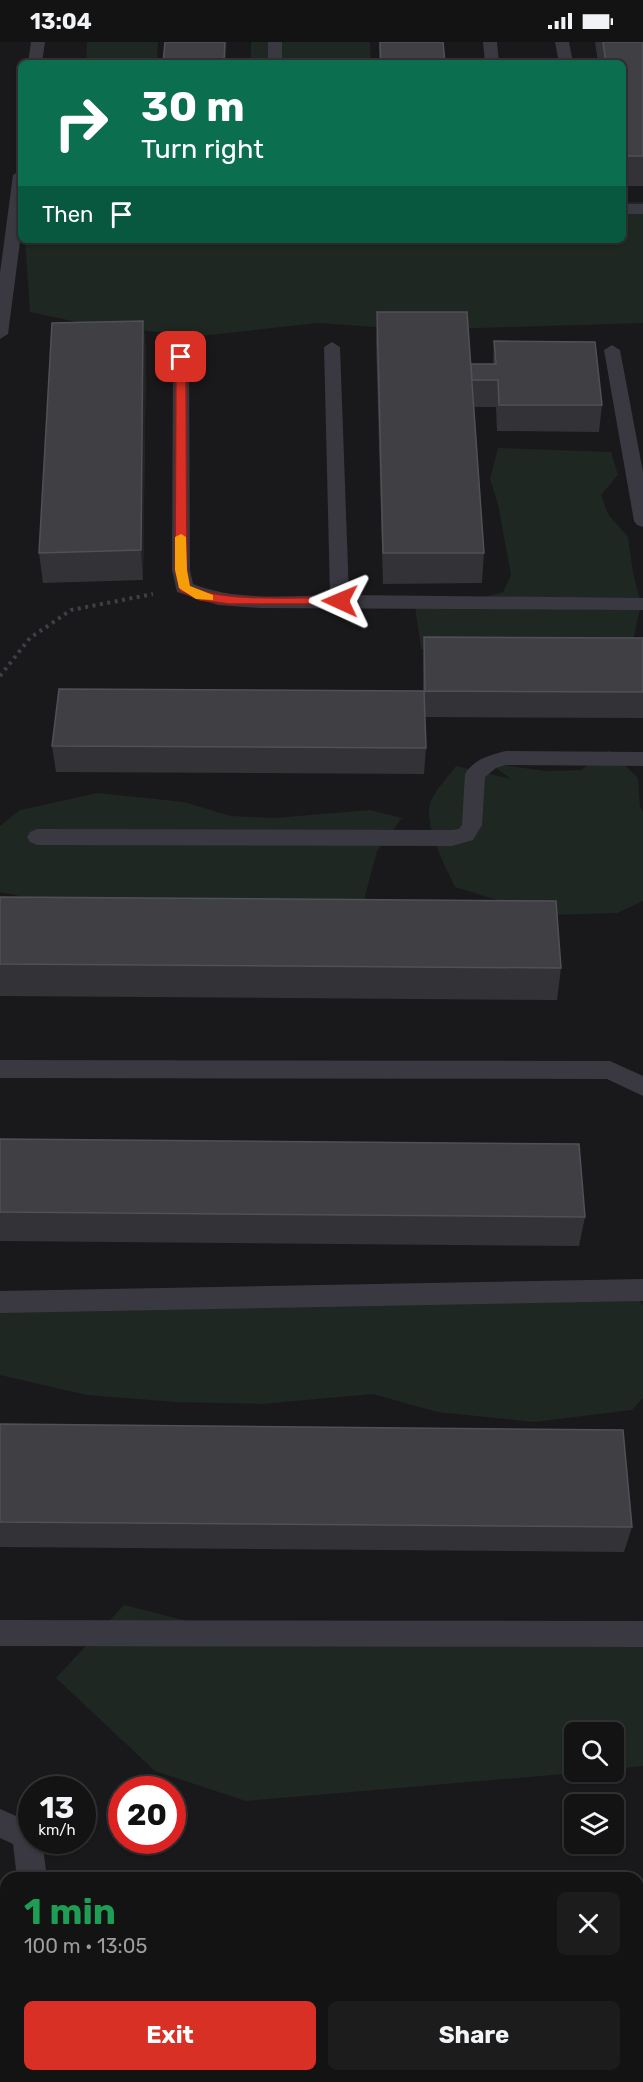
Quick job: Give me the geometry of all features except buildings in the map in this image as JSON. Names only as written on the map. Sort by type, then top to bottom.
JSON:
[{"type":"lane","points":[[35,60],[38,42]]},
{"type":"lane","points":[[275,42],[275,60]]},
{"type":"lane","points":[[490,42],[492,60]]},
{"type":"lane","points":[[562,42],[565,60]]},
{"type":"lane","points":[[626,208],[643,208]]},
{"type":"lane","points":[[0,334],[18,213]]},
{"type":"lane","points":[[332,347],[340,601]]},
{"type":"lane","points":[[612,350],[643,521]]},
{"type":"lane","points":[[181,357],[181,570],[184,588],[200,596],[229,600],[643,603]]},
{"type":"lane","points":[[37,837],[452,838],[466,835],[472,825],[475,774],[489,763],[506,758],[643,759]]},
{"type":"lane","points":[[0,1069],[610,1070],[643,1087]]},
{"type":"lane","points":[[0,1302],[643,1290]]},
{"type":"lane","points":[[0,1633],[643,1634]]},
{"type":"lane","points":[[0,1823],[26,1835],[32,1872]]},
{"type":"path","points":[[0,676],[30,638],[71,610],[184,588]]},
{"type":"shaded area","points":[[87,42],[158,42],[157,60],[86,60]]},
{"type":"shaded area","points":[[251,42],[370,42],[371,60],[251,60]]},
{"type":"shaded area","points":[[626,202],[643,202],[643,323],[415,330],[318,323],[201,336],[95,326],[30,312],[25,243],[626,243]]},
{"type":"shaded area","points":[[498,448],[611,452],[618,475],[601,495],[608,514],[628,537],[633,573],[641,604],[633,641],[467,654],[421,649],[415,606],[453,606],[503,592],[511,575],[498,504],[490,479]]},
{"type":"shaded area","points":[[609,750],[638,778],[640,807],[643,812],[643,901],[617,913],[545,915],[455,887],[436,844],[429,810],[436,792],[456,766],[511,779],[489,763],[545,771],[581,770]]},
{"type":"shaded area","points":[[98,793],[184,802],[231,816],[274,818],[370,810],[402,818],[377,851],[364,900],[58,904],[0,892],[0,826],[20,810]]},
{"type":"shaded area","points":[[640,1301],[643,1305],[643,1398],[632,1410],[534,1422],[437,1412],[373,1394],[262,1404],[175,1402],[87,1395],[0,1375],[0,1305]]},
{"type":"shaded area","points":[[124,1605],[230,1632],[643,1641],[643,1766],[624,1768],[624,1722],[564,1722],[564,1774],[246,1801],[186,1781],[186,1776],[170,1776],[155,1771],[56,1678]]},
{"type":"slow traffic","points":[[181,537],[181,570],[184,588],[200,596],[209,597]]},
{"type":"route","points":[[181,357],[181,570],[184,588],[200,596],[229,600],[340,601]]}]
